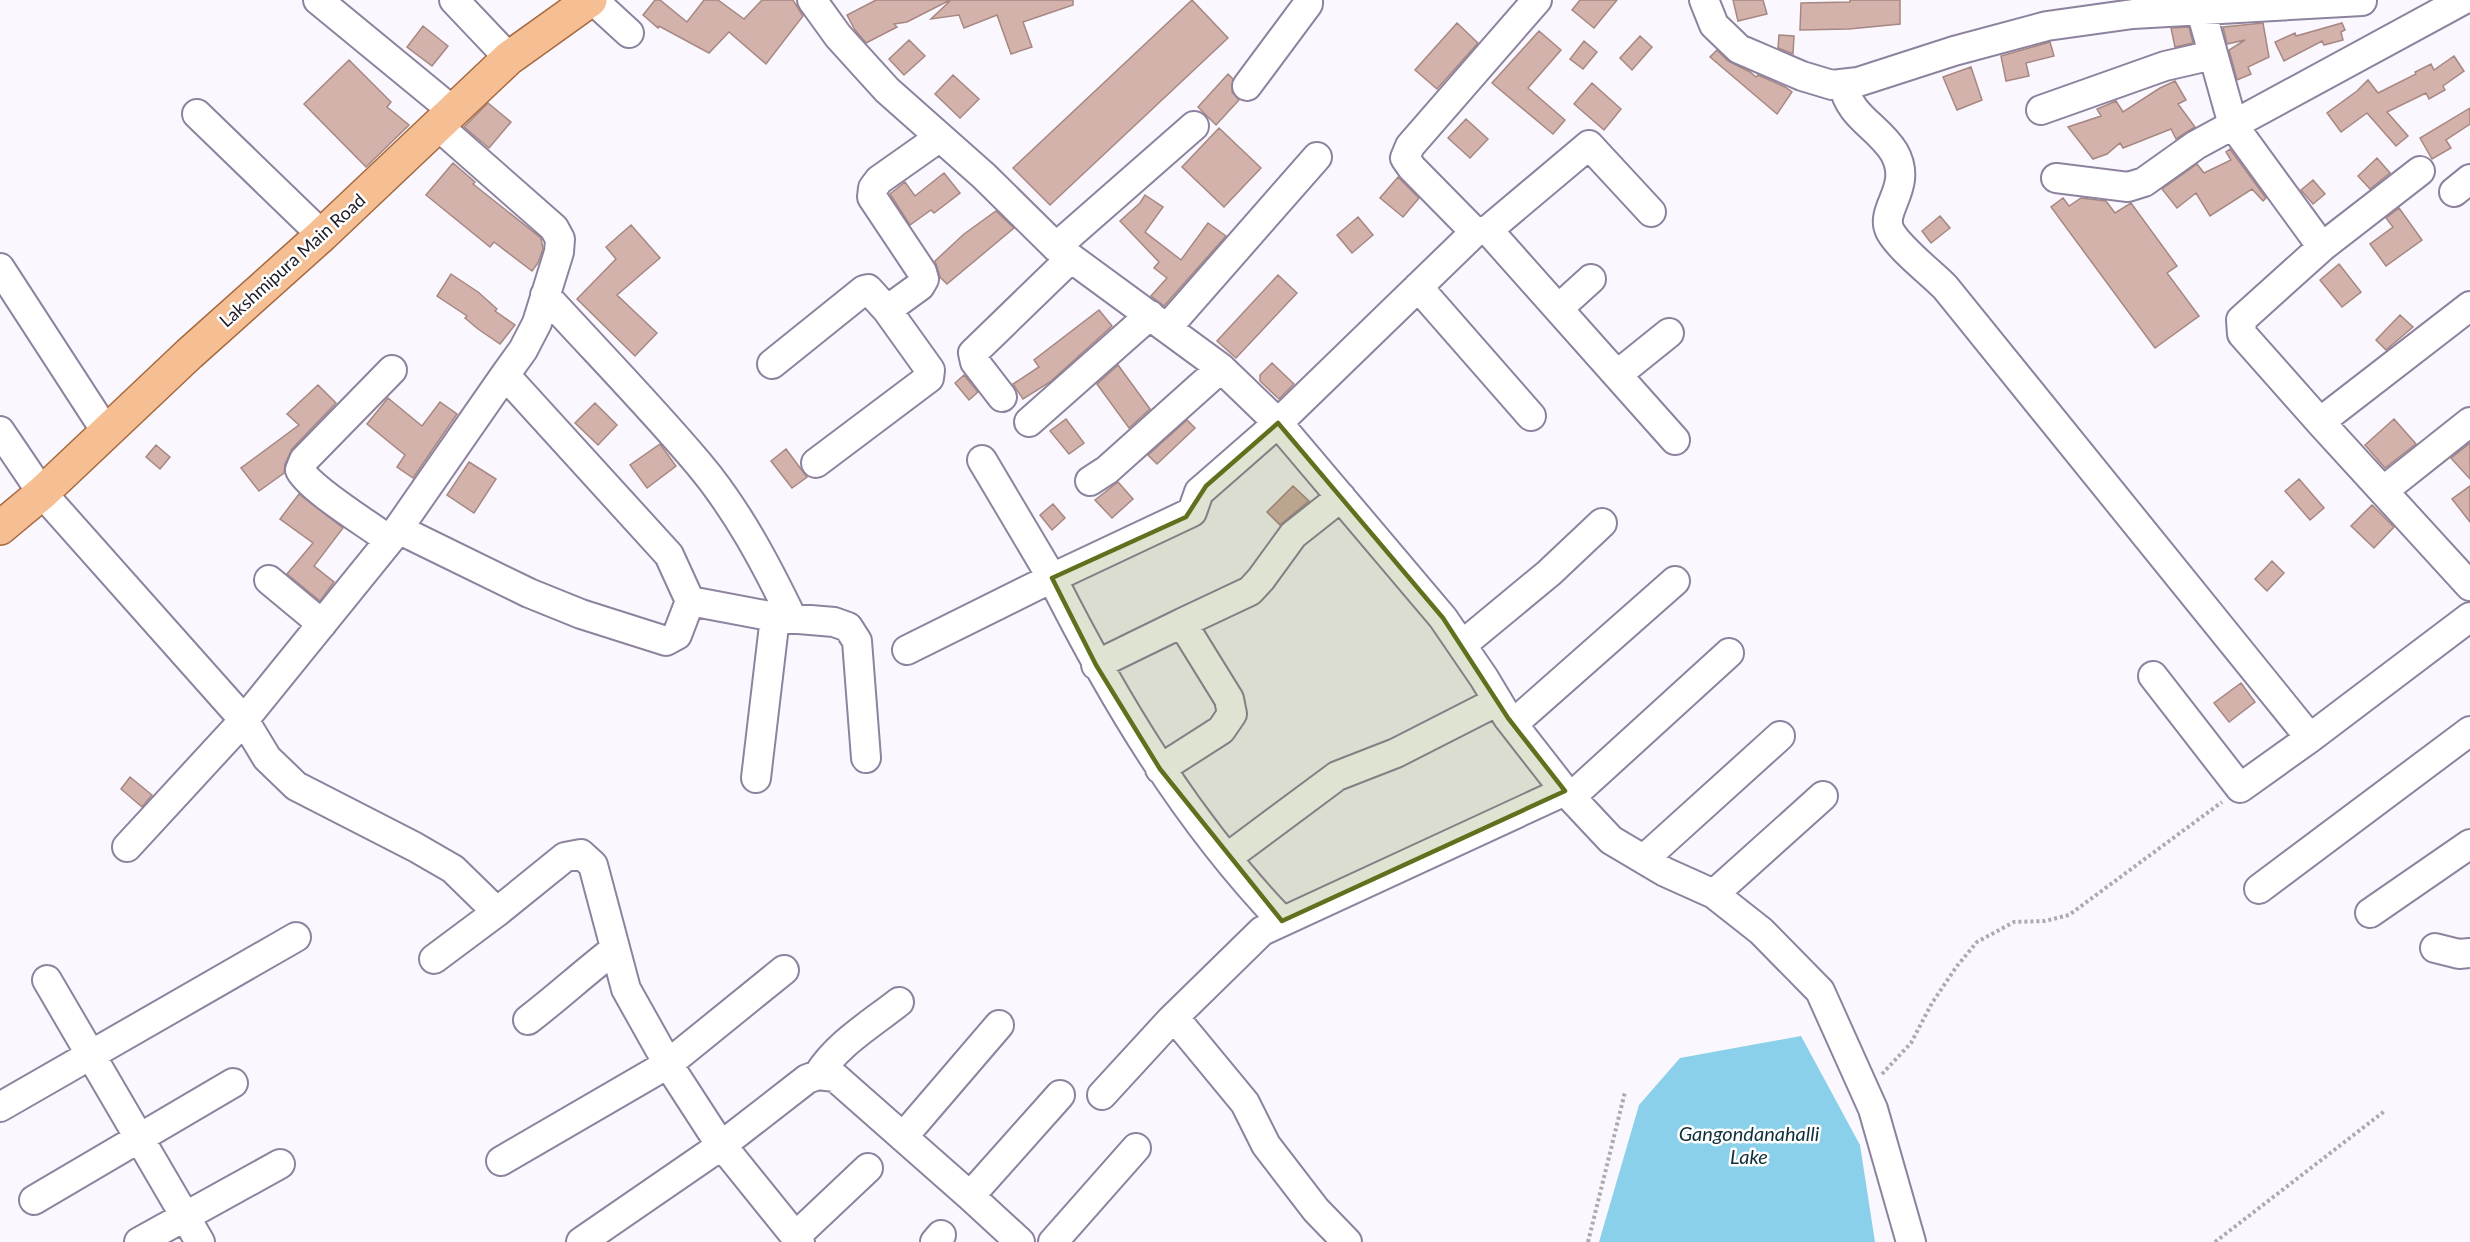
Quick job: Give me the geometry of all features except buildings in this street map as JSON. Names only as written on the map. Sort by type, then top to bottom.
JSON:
[{"type":"main road","name":"Lakshmipura Main Road","points":[[0,528],[42,493],[189,354],[322,235],[509,58],[592,0]]},
{"type":"street","points":[[127,846],[244,720],[393,534],[505,375],[537,323],[558,252],[560,239],[554,228],[445,118],[318,0]]},
{"type":"street","points":[[454,0],[509,58]]},
{"type":"street","points":[[592,0],[629,33]]},
{"type":"street","points":[[812,0],[838,36],[887,90],[984,176],[1064,253],[1221,368],[1278,423],[1443,618],[1505,713],[1568,794],[1611,840],[1644,860],[1714,894],[1761,931],[1820,991],[1873,1109],[1911,1242]]},
{"type":"street","points":[[1247,86],[1308,4],[1308,0]]},
{"type":"street","points":[[1537,0],[1410,146],[1405,158],[1412,168],[1481,231],[1558,308],[1675,440]]},
{"type":"street","points":[[1704,0],[1714,25],[1739,49],[1802,76],[1832,85],[1858,82],[1954,51],[2048,26],[2199,5],[2362,1]]},
{"type":"street","points":[[2056,178],[2128,187],[2144,182],[2196,145],[2463,0]]},
{"type":"street","points":[[2199,5],[2233,124],[2322,247]]},
{"type":"street","points":[[2041,110],[2165,66],[2213,55]]},
{"type":"street","points":[[1843,84],[1845,96],[1852,108],[1884,140],[1895,154],[1900,167],[1901,185],[1888,218],[1889,229],[1897,241],[1945,287],[2310,738]]},
{"type":"street","points":[[196,114],[322,235]]},
{"type":"street","points":[[1002,397],[975,362],[972,353],[1064,253],[1194,126]]},
{"type":"street","points":[[887,310],[920,286],[924,279],[872,196],[873,188],[879,180],[940,137]]},
{"type":"street","points":[[907,650],[1052,578],[1186,517],[1192,512],[1199,492],[1278,423],[1418,286],[1481,231],[1589,145],[1651,212]]},
{"type":"street","points":[[1029,422],[1158,321],[1317,157]]},
{"type":"street","points":[[2420,171],[2322,247],[2241,320],[2242,334],[2470,586]]},
{"type":"street","points":[[0,268],[107,433]]},
{"type":"street","points":[[1558,308],[1591,279]]},
{"type":"street","points":[[1418,286],[1531,417]]},
{"type":"street","points":[[772,364],[864,290],[868,290],[887,310],[930,370],[929,378],[816,463]]},
{"type":"street","points":[[544,295],[698,463],[735,514],[768,568],[784,617],[756,778]]},
{"type":"street","points":[[2320,422],[2470,306]]},
{"type":"street","points":[[1618,374],[1669,333]]},
{"type":"street","points":[[1090,481],[1107,470],[1221,368]]},
{"type":"street","points":[[392,370],[304,460],[300,470],[304,477],[316,488],[393,534],[581,615],[666,641],[677,635],[690,602],[669,555],[505,375]]},
{"type":"street","points":[[2383,491],[2470,422]]},
{"type":"street","points":[[0,431],[42,493],[244,720],[267,759],[296,786],[415,847],[453,870],[497,912]]},
{"type":"street","points":[[982,460],[1052,578],[1096,665],[1160,769],[1228,857],[1282,921]]},
{"type":"street","points":[[1096,665],[1250,591],[1293,535],[1341,497]]},
{"type":"street","points":[[1462,645],[1549,573],[1602,523]]},
{"type":"street","points":[[269,580],[322,624]]},
{"type":"street","points":[[1228,857],[1337,776],[1505,713],[1675,581]]},
{"type":"street","points":[[690,602],[784,617],[834,621],[848,627],[857,641],[866,758]]},
{"type":"street","points":[[2153,676],[2240,788],[2470,617]]},
{"type":"street","points":[[1160,769],[1221,730],[1232,714],[1229,699],[1182,623]]},
{"type":"street","points":[[1102,1095],[1174,1017],[1262,931],[1568,794],[1729,653]]},
{"type":"street","points":[[2259,889],[2470,731]]},
{"type":"street","points":[[1644,860],[1780,736]]},
{"type":"street","points":[[1714,894],[1823,796]]},
{"type":"street","points":[[2370,913],[2470,844]]},
{"type":"street","points":[[434,959],[565,857],[581,854],[593,865],[626,989],[668,1064],[722,1145],[798,1239],[868,1168]]},
{"type":"street","points":[[0,1107],[296,937]]},
{"type":"street","points":[[2435,948],[2459,954],[2470,953]]},
{"type":"street","points":[[528,1020],[565,993],[585,972],[615,949]]},
{"type":"street","points":[[501,1161],[668,1064],[784,970]]},
{"type":"street","points":[[46,980],[200,1242]]},
{"type":"street","points":[[818,1075],[825,1064],[852,1039],[899,1002]]},
{"type":"street","points":[[1174,1017],[1245,1103],[1266,1145],[1316,1210],[1347,1242]]},
{"type":"street","points":[[903,1137],[999,1025]]},
{"type":"street","points":[[581,1242],[722,1145],[807,1079],[818,1075],[835,1077],[1020,1242]]},
{"type":"street","points":[[34,1200],[233,1083]]},
{"type":"street","points":[[970,1196],[1060,1095]]},
{"type":"street","points":[[1053,1242],[1136,1148]]},
{"type":"street","points":[[139,1242],[280,1164]]},
{"type":"path","points":[[1865,1092],[1911,1043],[1932,1003],[1957,966],[1977,942],[2014,922],[2045,921],[2070,915],[2240,788]]},
{"type":"path","points":[[1588,1242],[1625,1092]]},
{"type":"path","points":[[2215,1242],[2386,1110]]},
{"type":"highlighted area","points":[[1278,423],[1443,618],[1508,718],[1565,791],[1282,921],[1160,769],[1096,665],[1052,578],[1186,517],[1206,486]]},
{"type":"water","name":"Gangondanahalli Lake","points":[[1801,1036],[1860,1145],[1875,1242],[1599,1242],[1639,1105],[1680,1058]]}]
